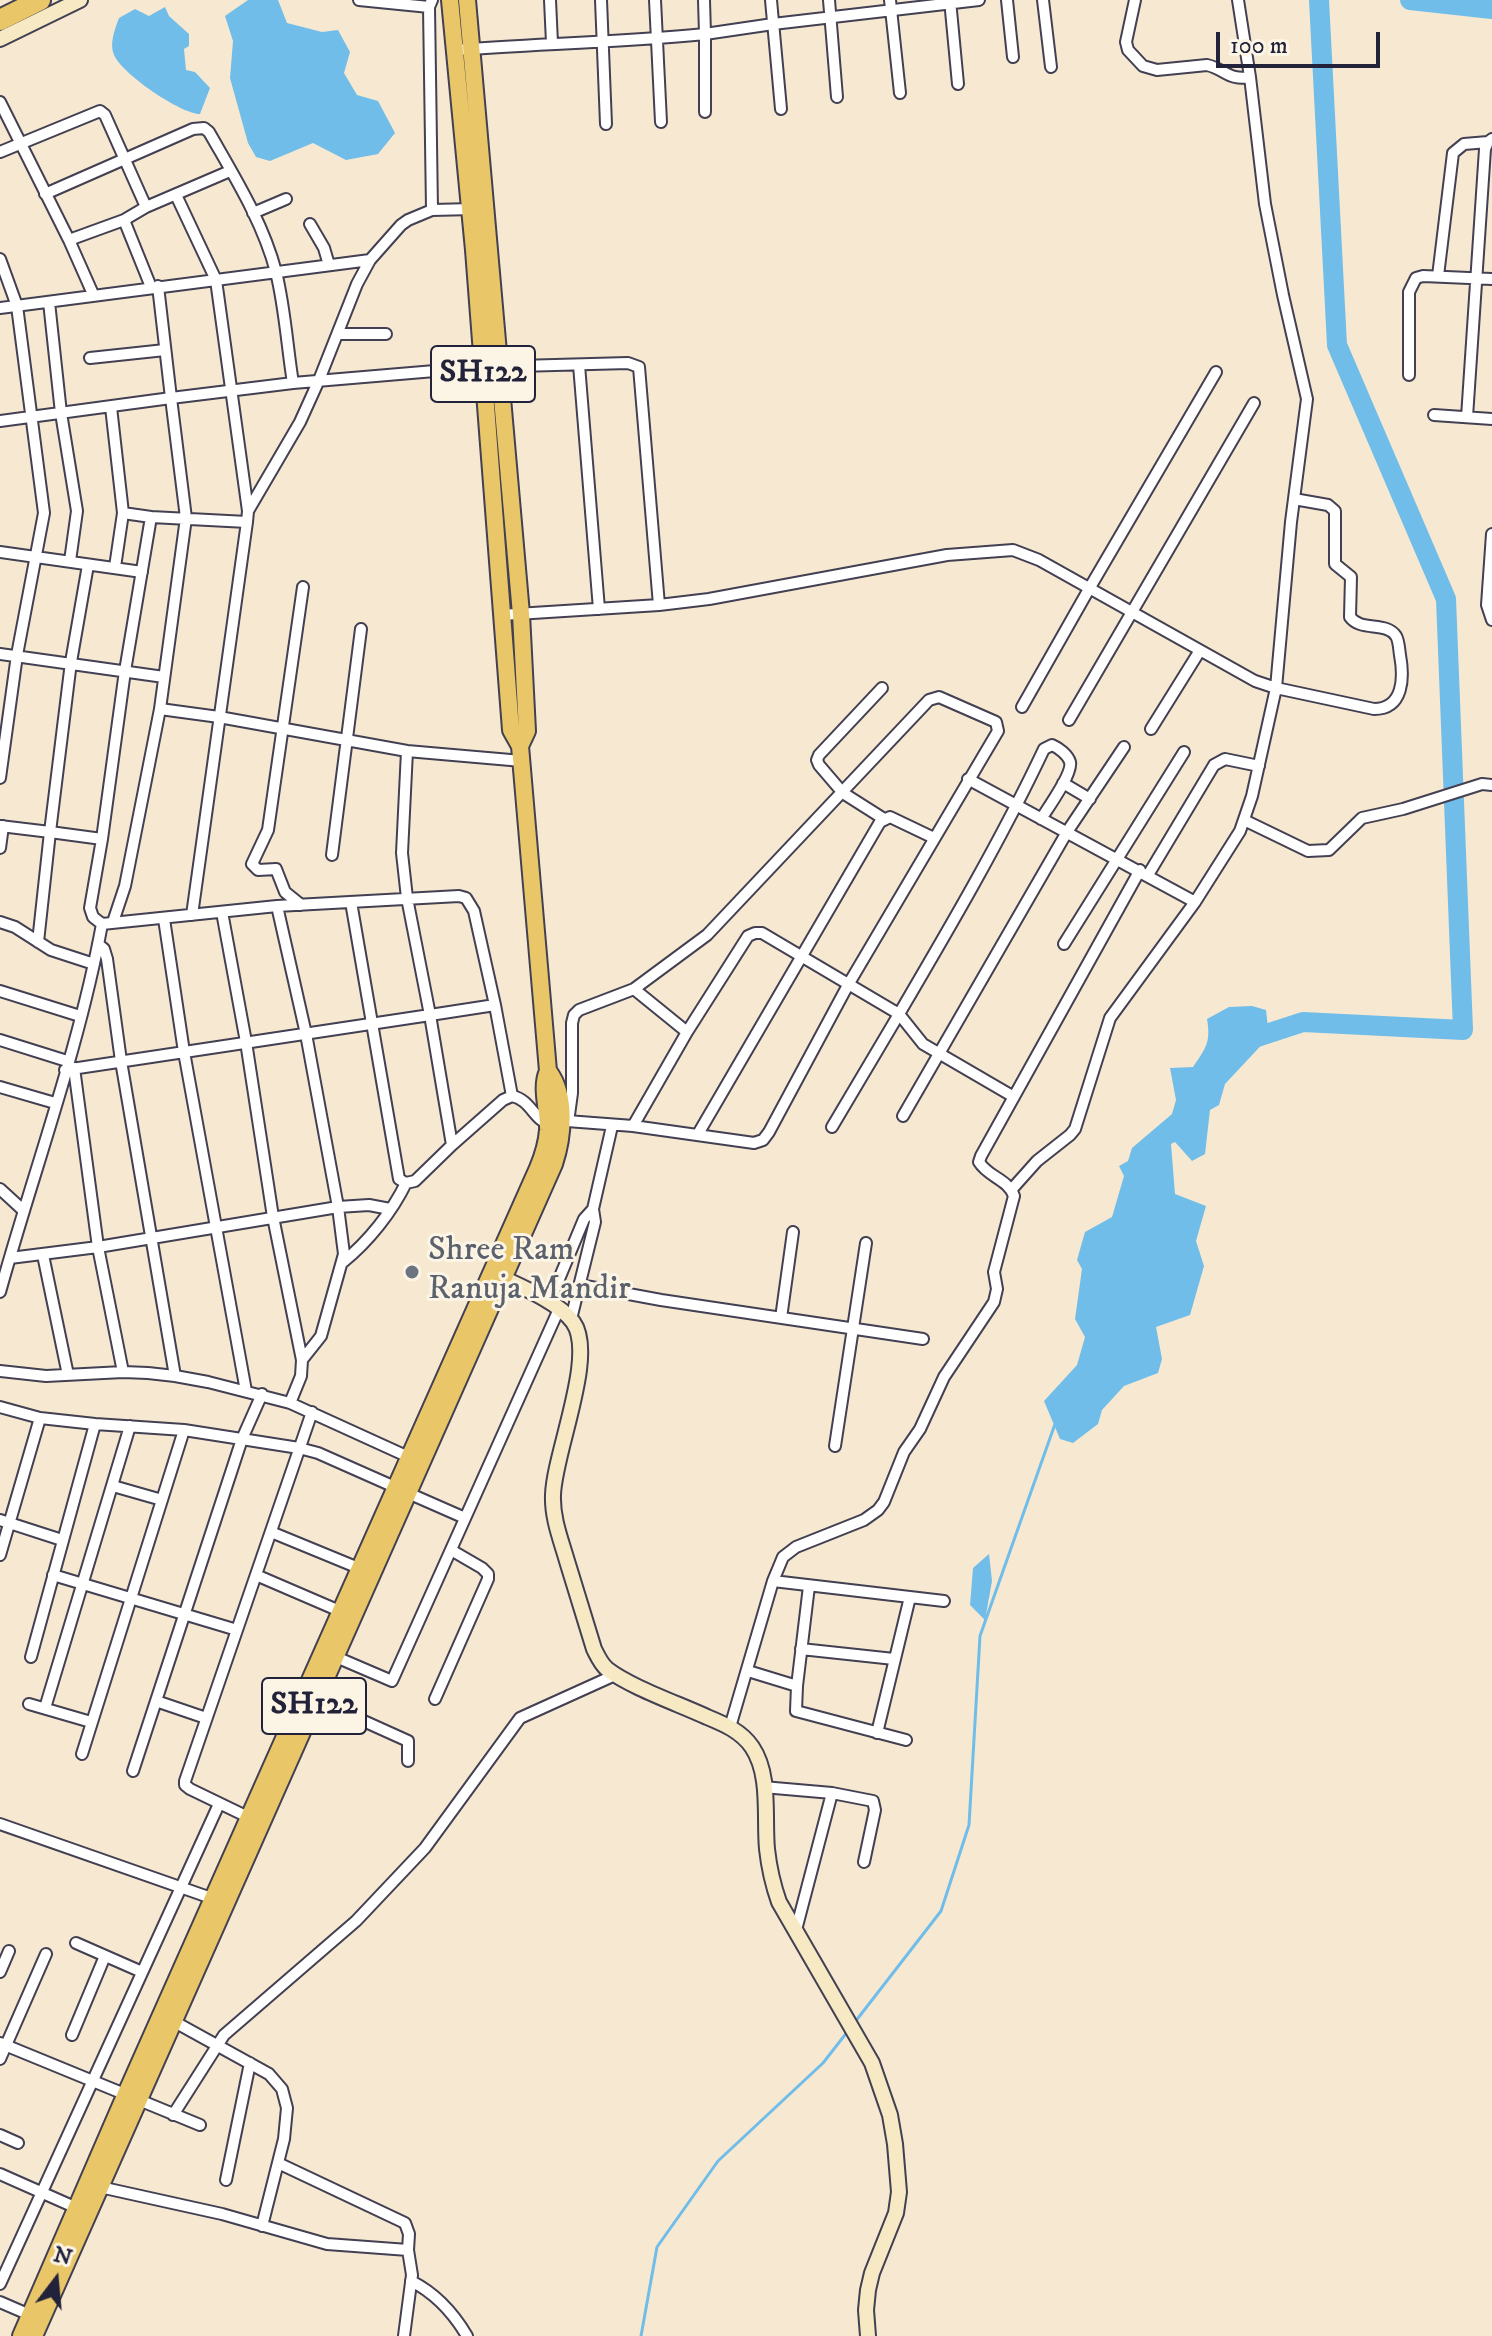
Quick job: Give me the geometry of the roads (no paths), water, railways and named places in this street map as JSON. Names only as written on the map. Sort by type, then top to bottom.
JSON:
[{"type":"highway","points":[[0,20],[40,0]]},
{"type":"main road","name":"SH122","points":[[450,0],[464,49]]},
{"type":"main road","name":"SH122","points":[[21,2336],[82,2210],[296,1732],[361,1569],[402,1490],[558,1150],[560,1109],[555,1081],[548,1071],[521,753],[511,730],[501,615],[469,210],[472,141],[464,49],[467,0]]},
{"type":"main road","name":"SH122","points":[[472,141],[487,205],[521,614],[527,731],[521,753]]},
{"type":"main road","name":"SH122","points":[[34,2336],[82,2210],[100,2187],[131,2098],[173,2021],[250,1818],[319,1695],[402,1490]]},
{"type":"street","points":[[0,39],[80,0]]},
{"type":"street","points":[[359,0],[431,4],[432,210]]},
{"type":"street","points":[[550,0],[552,43]]},
{"type":"street","points":[[601,0],[606,124]]},
{"type":"street","points":[[655,0],[661,122]]},
{"type":"street","points":[[704,0],[705,112]]},
{"type":"street","points":[[771,0],[781,109]]},
{"type":"street","points":[[829,0],[837,97]]},
{"type":"street","points":[[464,49],[658,39],[830,17],[890,5],[979,0]]},
{"type":"street","points":[[1007,0],[1013,57]]},
{"type":"street","points":[[1043,0],[1051,67]]},
{"type":"street","points":[[1135,0],[1126,42],[1128,50],[1143,66],[1157,70],[1207,65],[1215,66],[1231,77],[1250,77]]},
{"type":"street","points":[[730,1727],[777,1566],[788,1552],[864,1520],[884,1502],[904,1452],[924,1421],[944,1377],[996,1296],[994,1272],[1012,1203],[1012,1189],[1037,1161],[1075,1129],[1110,1018],[1195,902],[1234,842],[1250,804],[1276,688],[1307,399],[1265,204],[1238,0]]},
{"type":"street","points":[[950,2],[958,84]]},
{"type":"street","points":[[890,5],[900,93]]},
{"type":"street","points":[[0,102],[93,294]]},
{"type":"street","points":[[0,152],[100,111],[105,115],[146,207]]},
{"type":"street","points":[[45,194],[193,129],[204,128],[253,213],[276,272],[293,383]]},
{"type":"street","points":[[1438,276],[1453,153],[1464,144],[1490,140]]},
{"type":"street","points":[[1467,417],[1485,149],[1490,140]]},
{"type":"street","points":[[69,240],[124,220],[146,207],[230,171]]},
{"type":"street","points":[[176,195],[216,280],[248,516],[192,915]]},
{"type":"street","points":[[253,213],[286,199]]},
{"type":"street","points":[[248,516],[319,380],[357,284],[370,260],[401,225],[432,210],[469,210],[487,205]]},
{"type":"street","points":[[0,1292],[55,1103],[69,1066],[98,944],[125,886],[160,709],[186,518],[155,287],[124,220]]},
{"type":"street","points":[[310,224],[324,248],[329,265]]},
{"type":"street","points":[[0,259],[17,306],[44,506],[17,655],[0,778]]},
{"type":"street","points":[[0,308],[370,260]]},
{"type":"street","points":[[1409,375],[1409,292],[1416,278],[1492,279]]},
{"type":"street","points":[[49,302],[61,413],[77,511],[70,561]]},
{"type":"street","points":[[338,334],[386,334]]},
{"type":"street","points":[[90,358],[165,350]]},
{"type":"street","points":[[0,421],[319,380],[482,367],[628,363],[639,367],[659,605]]},
{"type":"street","points":[[579,365],[599,609]]},
{"type":"street","points":[[1022,707],[1216,372]]},
{"type":"street","points":[[1069,720],[1254,403]]},
{"type":"street","points":[[111,407],[123,513],[115,567]]},
{"type":"street","points":[[1434,415],[1492,419]]},
{"type":"street","points":[[501,615],[709,599],[947,555],[1013,550],[1039,560],[1255,681],[1382,709],[1396,700],[1402,675],[1397,638],[1393,633],[1352,621],[1351,577],[1339,568],[1334,558],[1335,511],[1328,505],[1294,499]]},
{"type":"street","points":[[123,513],[186,518],[248,516]]},
{"type":"street","points":[[151,517],[90,908],[93,917],[107,923],[277,906],[407,898],[466,898],[471,903],[495,1005],[512,1096]]},
{"type":"street","points":[[1492,534],[1487,605],[1492,620]]},
{"type":"street","points":[[0,552],[142,572]]},
{"type":"street","points":[[38,942],[71,662],[88,565]]},
{"type":"street","points":[[301,905],[285,892],[276,869],[258,870],[252,864],[268,830],[303,587]]},
{"type":"street","points":[[332,855],[361,629]]},
{"type":"street","points":[[1151,729],[1199,652]]},
{"type":"street","points":[[0,654],[164,677]]},
{"type":"street","points":[[882,688],[817,760],[843,793],[884,819]]},
{"type":"street","points":[[351,902],[399,1179],[406,1183],[415,1181],[503,1100],[512,1096],[525,1101],[542,1122],[558,1124],[633,1126],[754,1143],[763,1140],[769,1132],[848,985],[998,731],[998,725],[992,719],[939,697],[929,700],[707,935],[634,989],[579,1010],[572,1023],[572,1093],[558,1124]]},
{"type":"street","points":[[160,709],[407,751],[521,753]]},
{"type":"street","points":[[832,1127],[968,895],[1048,745],[1058,747],[1069,759],[1070,769],[1041,819]]},
{"type":"street","points":[[903,1116],[1067,832],[1124,747]]},
{"type":"street","points":[[407,751],[401,841],[407,898],[452,1145]]},
{"type":"street","points":[[1064,944],[1184,752]]},
{"type":"street","points":[[1012,1189],[983,1169],[979,1162],[1144,873],[1214,765],[1225,759],[1259,766]]},
{"type":"street","points":[[968,779],[1195,902]]},
{"type":"street","points":[[1063,783],[1090,799]]},
{"type":"street","points":[[1244,820],[1308,851],[1329,850],[1362,818],[1482,784],[1492,785]]},
{"type":"street","points":[[698,1134],[880,822],[890,817],[934,838]]},
{"type":"street","points":[[0,848],[1,826],[102,839]]},
{"type":"street","points":[[277,906],[306,1034],[344,1254],[321,1336],[302,1360]]},
{"type":"street","points":[[222,912],[273,1217],[302,1360],[301,1376],[290,1403]]},
{"type":"street","points":[[164,919],[184,1052],[246,1391]]},
{"type":"street","points":[[0,922],[15,927],[51,950],[94,964]]},
{"type":"street","points":[[633,1126],[687,1032],[748,936],[755,933],[762,933],[899,1014],[917,1039],[1014,1097]]},
{"type":"street","points":[[98,944],[106,953],[121,1061],[175,1376]]},
{"type":"street","points":[[634,989],[687,1032]]},
{"type":"street","points":[[0,991],[80,1016]]},
{"type":"street","points":[[0,1040],[69,1066],[184,1052],[495,1005]]},
{"type":"street","points":[[69,1066],[98,1247],[123,1372]]},
{"type":"street","points":[[0,1087],[55,1103]]},
{"type":"street","points":[[571,1319],[595,1222],[593,1209],[612,1126]]},
{"type":"street","points":[[343,1262],[359,1249],[406,1183]]},
{"type":"street","points":[[0,1189],[24,1211]]},
{"type":"street","points":[[10,1258],[98,1247],[338,1207],[369,1205],[390,1209]]},
{"type":"street","points":[[336,1657],[392,1681],[554,1306],[584,1219],[593,1209]]},
{"type":"street","points":[[781,1318],[793,1232]]},
{"type":"street","points":[[835,1446],[866,1243]]},
{"type":"street","points":[[43,1255],[68,1375]]},
{"type":"street","points":[[498,1276],[554,1306],[571,1319],[578,1331],[581,1343],[576,1390],[554,1480],[553,1512],[594,1649],[605,1668],[615,1675],[730,1727],[752,1747],[759,1761],[767,1848],[779,1902],[872,2063],[890,2115],[899,2192],[896,2213],[868,2290],[868,2336]]},
{"type":"street","points":[[580,1285],[923,1339]]},
{"type":"street","points":[[0,1371],[28,1375],[123,1372],[175,1376],[262,1394],[312,1412],[416,1460]]},
{"type":"street","points":[[133,1771],[242,1439],[262,1394]]},
{"type":"street","points":[[0,1407],[40,1418],[184,1430],[299,1448],[318,1453],[465,1518]]},
{"type":"street","points":[[250,1818],[190,1789],[185,1785],[186,1775],[312,1412]]},
{"type":"street","points":[[0,1555],[5,1522],[40,1418]]},
{"type":"street","points":[[31,1657],[95,1424]]},
{"type":"street","points":[[45,1708],[130,1426]]},
{"type":"street","points":[[82,1754],[184,1430]]},
{"type":"street","points":[[113,1486],[162,1500]]},
{"type":"street","points":[[5,1522],[62,1540]]},
{"type":"street","points":[[271,1532],[361,1569]]},
{"type":"street","points":[[435,1699],[488,1579],[482,1568],[451,1550]]},
{"type":"street","points":[[53,1575],[237,1630]]},
{"type":"street","points":[[256,1575],[342,1612]]},
{"type":"street","points":[[773,1581],[944,1601]]},
{"type":"street","points":[[809,1586],[795,1706],[799,1713],[906,1740]]},
{"type":"street","points":[[877,1733],[910,1597]]},
{"type":"street","points":[[801,1649],[894,1659]]},
{"type":"street","points":[[748,1671],[797,1686]]},
{"type":"street","points":[[173,2115],[224,2035],[356,1921],[425,1848],[520,1718],[615,1675]]},
{"type":"street","points":[[319,1695],[357,1718],[408,1741],[408,1761]]},
{"type":"street","points":[[156,1701],[206,1718]]},
{"type":"street","points":[[29,1704],[91,1722]]},
{"type":"street","points":[[763,1787],[868,1799],[875,1805],[864,1862]]},
{"type":"street","points":[[796,1930],[832,1793]]},
{"type":"street","points":[[0,2284],[219,1804]]},
{"type":"street","points":[[0,1824],[220,1901]]},
{"type":"street","points":[[76,1943],[142,1972]]},
{"type":"street","points":[[0,1972],[9,1951]]},
{"type":"street","points":[[0,2059],[3,2044],[46,1954]]},
{"type":"street","points":[[72,2035],[105,1956]]},
{"type":"street","points":[[173,2021],[278,2081],[286,2099],[286,2123],[262,2226]]},
{"type":"street","points":[[3,2044],[200,2125]]},
{"type":"street","points":[[226,2180],[250,2063]]},
{"type":"street","points":[[0,2135],[18,2143]]},
{"type":"street","points":[[278,2163],[400,2219],[408,2227],[411,2281],[404,2336]]},
{"type":"street","points":[[0,2174],[82,2210]]},
{"type":"street","points":[[100,2187],[222,2214],[327,2244],[408,2250]]},
{"type":"street","points":[[411,2281],[440,2302],[459,2322],[467,2336]]},
{"type":"street","points":[[0,2302],[30,2315]]},
{"type":"water","points":[[248,0],[278,0],[287,23],[322,32],[338,30],[350,52],[344,73],[357,95],[378,101],[395,133],[378,154],[346,160],[313,143],[270,161],[256,157],[248,143],[230,78],[233,41],[225,16]]},
{"type":"water","points":[[165,7],[169,16],[189,34],[189,46],[184,49],[186,70],[195,72],[210,88],[200,114],[153,92],[128,72],[114,55],[112,41],[119,18],[135,9],[149,16]]},
{"type":"water","points":[[1252,1006],[1266,1010],[1269,1037],[1225,1084],[1219,1105],[1210,1110],[1205,1154],[1192,1161],[1175,1142],[1171,1144],[1175,1194],[1206,1206],[1196,1241],[1204,1266],[1190,1315],[1156,1327],[1162,1359],[1158,1373],[1124,1386],[1102,1410],[1098,1424],[1073,1443],[1060,1439],[1044,1401],[1077,1365],[1085,1337],[1075,1319],[1082,1269],[1077,1260],[1085,1232],[1112,1217],[1124,1176],[1119,1166],[1128,1161],[1132,1148],[1172,1114],[1176,1100],[1170,1068],[1193,1067],[1206,1044],[1207,1019],[1229,1007]]},
{"type":"water","points":[[989,1554],[992,1581],[985,1620],[970,1605],[973,1568]]},
{"type":"waterway","points":[[1245,1041],[1303,1022],[1463,1030],[1446,599],[1337,345],[1319,0]]},
{"type":"waterway","points":[[1410,0],[1492,9]]},
{"type":"waterway","points":[[855,2022],[941,1911],[969,1825],[980,1636],[1055,1424]]},
{"type":"waterway","points":[[641,2336],[657,2247],[718,2161],[823,2063],[848,2031]]},
{"type":"place","name":"Shree Ram Ranuja Mandir","points":[[412,1272]]}]
